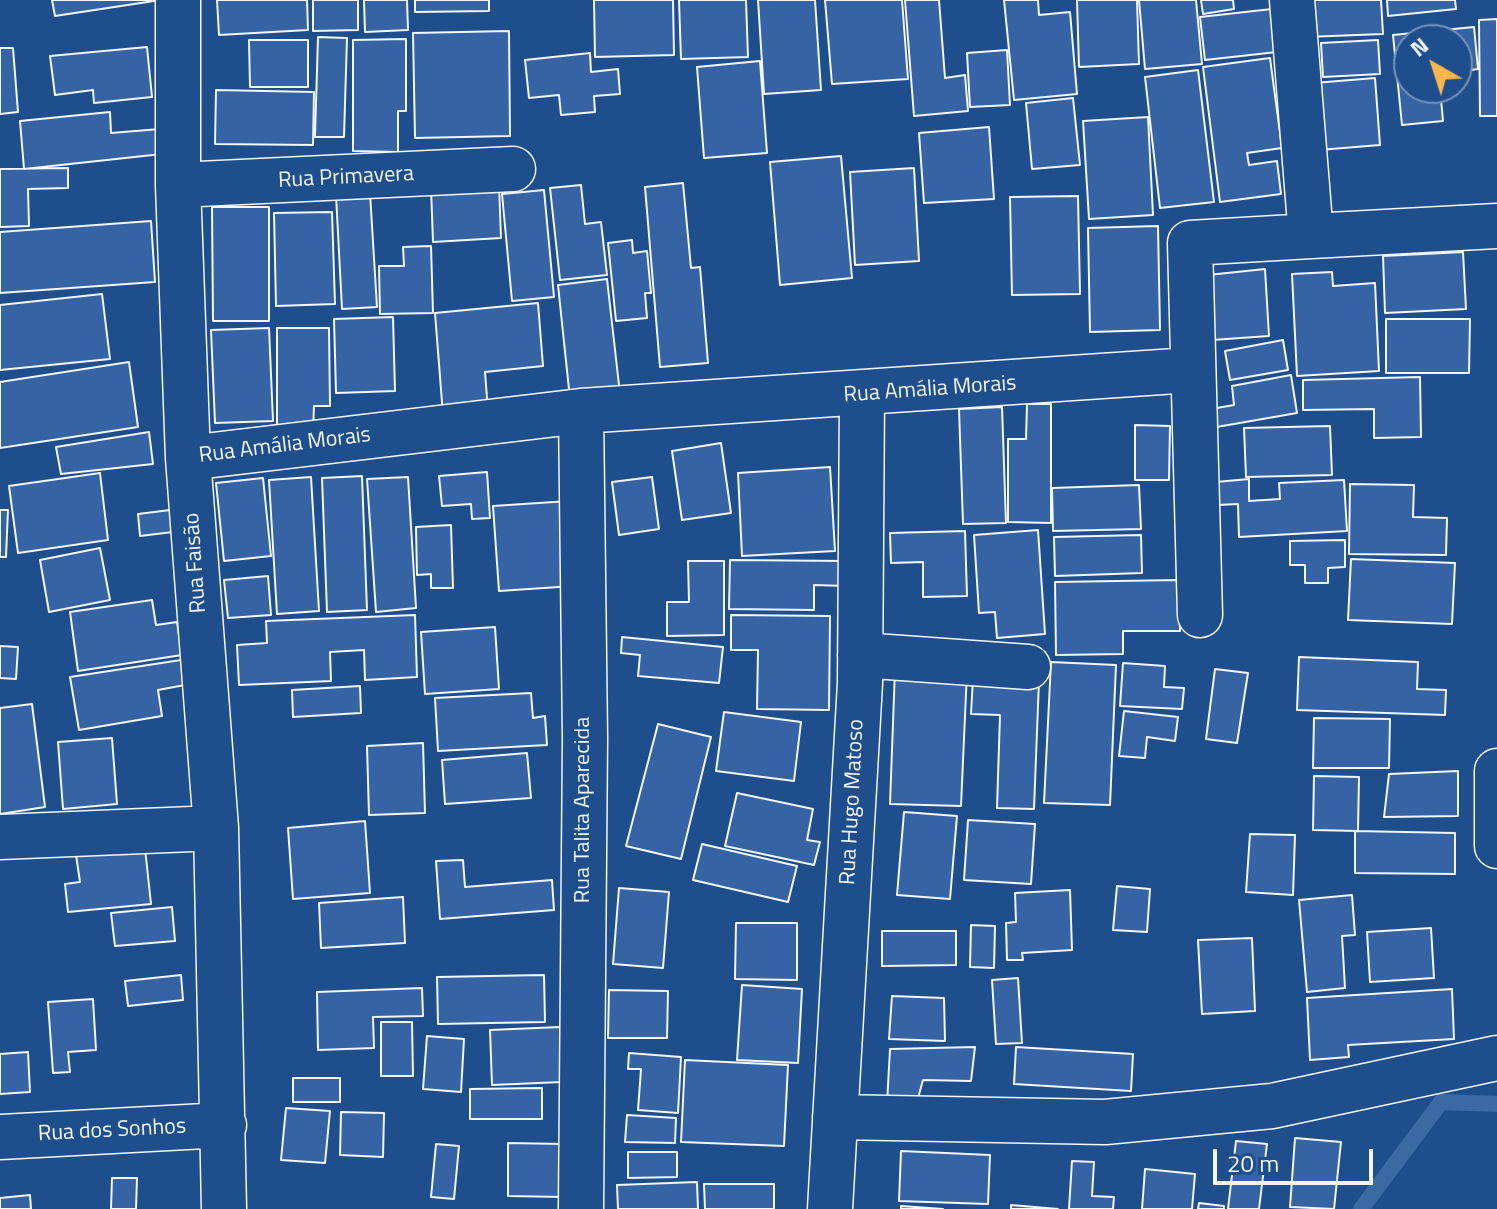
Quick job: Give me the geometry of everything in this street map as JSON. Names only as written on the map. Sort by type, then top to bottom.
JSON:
[{"type":"street","name":"Rua Faisão","points":[[178,0],[178,185],[188,458],[216,828],[224,1209]]},
{"type":"street","points":[[1292,0],[1311,236]]},
{"type":"street","name":"Rua Primavera","points":[[178,185],[513,169]]},
{"type":"street","points":[[1200,615],[1191,370],[1190,243],[1497,226]]},
{"type":"street","name":"Rua Amália Morais","points":[[188,458],[581,411],[862,395],[1191,370]]},
{"type":"street","name":"Rua Hugo Matoso","points":[[830,1209],[860,655],[862,395]]},
{"type":"street","name":"Rua Talita Aparecida","points":[[581,411],[585,723],[581,1209]]},
{"type":"street","points":[[860,655],[1028,667]]},
{"type":"street","points":[[1497,771],[1497,846]]},
{"type":"street","points":[[0,837],[216,828]]},
{"type":"street","points":[[835,1117],[1105,1122],[1272,1106],[1497,1058]]},
{"type":"street","name":"Rua dos Sonhos","points":[[0,1137],[224,1125]]},
{"type":"building","points":[[52,0],[154,0],[154,1],[55,16]]},
{"type":"building","points":[[217,0],[307,0],[308,30],[219,35]]},
{"type":"building","points":[[313,0],[358,0],[358,30],[313,31]]},
{"type":"building","points":[[364,0],[407,0],[408,30],[365,32]]},
{"type":"building","points":[[415,0],[489,0],[489,11],[415,12]]},
{"type":"building","points":[[594,0],[673,0],[674,55],[595,57]]},
{"type":"building","points":[[679,0],[746,0],[748,57],[681,59]]},
{"type":"building","points":[[758,0],[815,0],[821,90],[764,94]]},
{"type":"building","points":[[825,0],[902,0],[908,79],[832,84]]},
{"type":"building","points":[[905,0],[939,0],[945,78],[965,75],[968,111],[914,116]]},
{"type":"building","points":[[1004,0],[1038,0],[1039,15],[1070,12],[1077,94],[1014,100]]},
{"type":"building","points":[[1077,0],[1137,0],[1139,64],[1079,67]]},
{"type":"building","points":[[1139,0],[1196,0],[1202,64],[1145,69]]},
{"type":"building","points":[[1201,0],[1233,0],[1234,9],[1203,14]]},
{"type":"building","points":[[1304,0],[1381,0],[1383,34],[1306,37]]},
{"type":"building","points":[[1387,0],[1455,0],[1456,9],[1388,16]]},
{"type":"building","points":[[1272,9],[1277,52],[1205,60],[1200,17]]},
{"type":"building","points":[[1497,19],[1497,116],[1480,116],[1479,20]]},
{"type":"building","points":[[1473,27],[1478,69],[1473,70]]},
{"type":"building","points":[[509,31],[510,136],[415,138],[413,33]]},
{"type":"building","points":[[318,37],[347,38],[344,137],[315,137]]},
{"type":"building","points":[[406,39],[406,111],[398,111],[398,152],[353,151],[353,40]]},
{"type":"building","points":[[249,40],[308,40],[308,87],[250,87]]},
{"type":"building","points":[[1378,40],[1380,74],[1323,77],[1321,43]]},
{"type":"building","points":[[147,47],[152,97],[94,103],[93,90],[55,95],[50,56]]},
{"type":"building","points":[[0,48],[13,48],[18,112],[0,114]]},
{"type":"building","points":[[1007,50],[1010,105],[970,107],[967,53]]},
{"type":"building","points":[[590,53],[591,72],[618,69],[620,94],[594,96],[595,112],[561,115],[559,95],[529,98],[525,60]]},
{"type":"building","points":[[1270,58],[1282,148],[1247,153],[1249,165],[1277,161],[1281,194],[1220,202],[1203,67]]},
{"type":"building","points":[[760,61],[767,153],[704,158],[697,67]]},
{"type":"building","points":[[1198,70],[1214,202],[1160,208],[1145,77]]},
{"type":"building","points":[[1375,78],[1380,145],[1319,150],[1314,83]]},
{"type":"building","points":[[216,90],[314,92],[313,145],[215,144]]},
{"type":"building","points":[[1073,98],[1080,165],[1032,169],[1026,103]]},
{"type":"building","points":[[1400,104],[1441,104],[1443,121],[1402,125]]},
{"type":"building","points":[[110,112],[111,133],[160,129],[162,154],[24,169],[20,121]]},
{"type":"building","points":[[1148,117],[1153,215],[1089,219],[1083,121]]},
{"type":"building","points":[[989,127],[994,199],[924,203],[919,133]]},
{"type":"building","points":[[841,156],[852,278],[780,285],[770,162]]},
{"type":"building","points":[[68,168],[68,188],[28,189],[29,226],[0,227],[0,169]]},
{"type":"building","points":[[914,168],[919,261],[855,265],[850,172]]},
{"type":"building","points":[[683,183],[691,268],[700,267],[708,363],[660,367],[645,187]]},
{"type":"building","points":[[499,184],[501,238],[433,242],[431,188]]},
{"type":"building","points":[[581,185],[585,224],[601,222],[607,275],[560,280],[550,188]]},
{"type":"building","points":[[544,190],[554,297],[512,301],[502,194]]},
{"type":"building","points":[[370,193],[377,307],[342,309],[336,195]]},
{"type":"building","points":[[1078,196],[1080,294],[1012,295],[1010,197]]},
{"type":"building","points":[[212,207],[269,207],[269,321],[213,321]]},
{"type":"building","points":[[332,212],[335,304],[276,306],[274,213]]},
{"type":"building","points":[[151,221],[155,282],[0,293],[0,232]]},
{"type":"building","points":[[1158,226],[1160,330],[1090,332],[1088,228]]},
{"type":"building","points":[[632,240],[633,253],[647,251],[651,293],[645,293],[647,318],[616,321],[608,243]]},
{"type":"building","points":[[431,246],[433,313],[380,314],[379,266],[404,266],[403,247]]},
{"type":"building","points":[[1463,252],[1466,309],[1385,313],[1383,256]]},
{"type":"building","points":[[1265,269],[1269,336],[1212,340],[1208,275]]},
{"type":"building","points":[[1332,272],[1333,286],[1375,283],[1379,371],[1297,376],[1292,274]]},
{"type":"building","points":[[607,279],[620,394],[570,399],[558,285]]},
{"type":"building","points":[[102,294],[110,359],[0,370],[0,305]]},
{"type":"building","points":[[538,303],[543,366],[485,372],[488,411],[443,415],[435,313]]},
{"type":"building","points":[[393,317],[395,391],[336,393],[334,319]]},
{"type":"building","points":[[1386,319],[1470,319],[1469,373],[1386,373]]},
{"type":"building","points":[[269,328],[273,421],[215,423],[211,330]]},
{"type":"building","points":[[277,328],[329,328],[330,406],[314,406],[313,431],[277,431]]},
{"type":"building","points":[[1283,340],[1288,370],[1230,380],[1225,351]]},
{"type":"building","points":[[129,362],[138,427],[0,448],[0,382]]},
{"type":"building","points":[[1291,375],[1297,413],[1211,428],[1205,410],[1234,405],[1232,386]]},
{"type":"building","points":[[1420,377],[1421,437],[1374,438],[1374,409],[1303,410],[1303,380]]},
{"type":"building","points":[[1027,404],[1051,404],[1051,523],[1008,522],[1008,439],[1026,439]]},
{"type":"building","points":[[1002,407],[1006,523],[963,524],[959,409]]},
{"type":"building","points":[[1135,425],[1170,426],[1169,480],[1135,480]]},
{"type":"building","points":[[1330,426],[1332,475],[1246,477],[1244,428]]},
{"type":"building","points":[[149,432],[153,464],[61,474],[56,447]]},
{"type":"building","points":[[721,443],[731,513],[682,520],[672,451]]},
{"type":"building","points":[[830,467],[835,551],[742,556],[738,473]]},
{"type":"building","points":[[487,472],[490,518],[472,519],[471,504],[442,506],[439,476]]},
{"type":"building","points":[[100,473],[108,540],[18,553],[9,486]]},
{"type":"building","points":[[362,476],[367,610],[327,612],[322,478]]},
{"type":"building","points":[[311,477],[319,611],[277,614],[269,480]]},
{"type":"building","points":[[408,477],[416,608],[376,612],[367,479]]},
{"type":"building","points":[[652,477],[659,529],[619,535],[612,482]]},
{"type":"building","points":[[263,478],[271,556],[224,561],[216,483]]},
{"type":"building","points":[[1249,479],[1249,501],[1280,499],[1279,483],[1344,480],[1347,531],[1239,537],[1238,504],[1217,505],[1216,482]]},
{"type":"building","points":[[1350,484],[1414,485],[1413,517],[1447,518],[1446,555],[1349,554]]},
{"type":"building","points":[[1139,485],[1141,529],[1053,531],[1052,488]]},
{"type":"building","points":[[569,501],[574,586],[499,591],[493,506]]},
{"type":"building","points":[[0,510],[8,510],[6,557],[0,557]]},
{"type":"building","points":[[170,510],[173,532],[140,536],[138,514]]},
{"type":"building","points":[[451,525],[453,588],[431,588],[431,574],[417,575],[416,527]]},
{"type":"building","points":[[1038,530],[1045,634],[997,638],[995,612],[979,613],[974,535]]},
{"type":"building","points":[[965,531],[967,596],[923,597],[923,562],[891,563],[890,533]]},
{"type":"building","points":[[1141,535],[1142,573],[1055,576],[1054,537]]},
{"type":"building","points":[[1345,540],[1345,567],[1328,568],[1328,583],[1305,583],[1305,565],[1290,565],[1290,541]]},
{"type":"building","points":[[100,548],[110,600],[49,612],[40,560]]},
{"type":"building","points":[[1351,559],[1455,563],[1452,624],[1348,620]]},
{"type":"building","points":[[730,560],[847,561],[846,586],[814,585],[814,610],[729,609]]},
{"type":"building","points":[[688,561],[724,561],[724,635],[667,636],[667,602],[689,602]]},
{"type":"building","points":[[268,576],[271,615],[228,618],[224,580]]},
{"type":"building","points":[[1179,580],[1180,631],[1123,631],[1123,654],[1056,655],[1055,582]]},
{"type":"building","points":[[152,600],[156,625],[177,622],[182,655],[78,671],[70,612]]},
{"type":"building","points":[[415,615],[417,677],[365,680],[364,650],[330,652],[331,681],[239,685],[237,645],[267,643],[266,621]]},
{"type":"building","points":[[731,615],[830,616],[829,710],[757,709],[758,650],[731,650]]},
{"type":"building","points":[[495,627],[499,689],[425,694],[421,632]]},
{"type":"building","points":[[622,637],[723,647],[719,683],[638,676],[640,655],[621,653]]},
{"type":"building","points":[[0,646],[18,647],[16,679],[0,678]]},
{"type":"building","points":[[1299,657],[1418,662],[1417,689],[1446,690],[1445,715],[1297,710]]},
{"type":"building","points":[[181,660],[185,685],[158,690],[162,716],[79,730],[70,677]]},
{"type":"building","points":[[1051,662],[1116,665],[1110,805],[1044,803]]},
{"type":"building","points":[[1123,663],[1165,666],[1164,687],[1184,688],[1182,709],[1120,706]]},
{"type":"building","points":[[895,669],[967,671],[961,806],[890,804]]},
{"type":"building","points":[[1215,669],[1248,673],[1237,743],[1206,739]]},
{"type":"building","points":[[973,678],[1039,680],[1034,809],[997,808],[1000,715],[971,714]]},
{"type":"building","points":[[360,686],[361,713],[293,717],[292,690]]},
{"type":"building","points":[[531,693],[533,718],[545,716],[547,745],[438,751],[435,698]]},
{"type":"building","points":[[32,704],[45,807],[0,814],[0,708]]},
{"type":"building","points":[[1124,711],[1178,717],[1175,741],[1147,737],[1145,758],[1119,756]]},
{"type":"building","points":[[724,712],[801,722],[794,781],[716,771]]},
{"type":"building","points":[[1314,718],[1390,719],[1389,768],[1313,768]]},
{"type":"building","points":[[658,724],[711,737],[681,859],[626,846]]},
{"type":"building","points":[[112,738],[117,804],[63,809],[58,742]]},
{"type":"building","points":[[423,743],[425,813],[369,815],[367,746]]},
{"type":"building","points":[[527,753],[531,798],[445,804],[442,760]]},
{"type":"building","points":[[1458,771],[1458,816],[1384,817],[1389,774]]},
{"type":"building","points":[[1314,776],[1359,777],[1358,831],[1313,830]]},
{"type":"building","points":[[737,793],[813,809],[807,840],[820,842],[814,865],[725,846]]},
{"type":"building","points":[[904,812],[957,816],[950,899],[897,895]]},
{"type":"building","points":[[968,820],[1035,824],[1031,884],[964,880]]},
{"type":"building","points":[[365,821],[370,893],[293,899],[288,828]]},
{"type":"building","points":[[1355,831],[1455,833],[1455,874],[1355,873]]},
{"type":"building","points":[[1250,834],[1295,835],[1293,895],[1246,892]]},
{"type":"building","points":[[702,844],[797,866],[788,902],[693,880]]},
{"type":"building","points":[[145,848],[151,904],[68,912],[65,884],[80,882],[76,855]]},
{"type":"building","points":[[463,860],[465,887],[552,880],[554,910],[440,919],[436,861]]},
{"type":"building","points":[[1117,886],[1150,889],[1147,932],[1113,930]]},
{"type":"building","points":[[619,888],[669,892],[663,968],[613,964]]},
{"type":"building","points":[[1070,890],[1072,950],[1022,953],[1023,960],[1007,960],[1006,923],[1016,922],[1015,893]]},
{"type":"building","points":[[1352,895],[1355,935],[1342,936],[1345,988],[1307,992],[1299,900]]},
{"type":"building","points":[[403,897],[405,943],[321,948],[319,903]]},
{"type":"building","points":[[172,907],[175,941],[115,946],[111,913]]},
{"type":"building","points":[[736,923],[797,923],[797,980],[735,979]]},
{"type":"building","points":[[971,925],[995,926],[994,968],[970,967]]},
{"type":"building","points":[[1431,928],[1434,978],[1370,982],[1367,932]]},
{"type":"building","points":[[882,931],[956,931],[956,965],[882,966]]},
{"type":"building","points":[[1252,938],[1255,1011],[1202,1014],[1198,940]]},
{"type":"building","points":[[181,975],[183,1000],[128,1006],[125,981]]},
{"type":"building","points":[[544,975],[545,1022],[438,1024],[437,977]]},
{"type":"building","points":[[1018,978],[1022,1043],[996,1044],[992,980]]},
{"type":"building","points":[[742,985],[802,989],[798,1063],[737,1060]]},
{"type":"building","points":[[422,988],[423,1016],[373,1017],[374,1048],[318,1050],[317,992]]},
{"type":"building","points":[[1452,989],[1454,1039],[1348,1045],[1349,1057],[1310,1060],[1307,998]]},
{"type":"building","points":[[609,990],[668,991],[667,1038],[608,1038]]},
{"type":"building","points":[[892,996],[944,998],[945,1041],[889,1039]]},
{"type":"building","points":[[93,999],[96,1050],[68,1052],[70,1072],[53,1073],[48,1002]]},
{"type":"building","points":[[381,1022],[412,1022],[413,1076],[381,1076]]},
{"type":"building","points":[[560,1027],[562,1082],[492,1085],[490,1030]]},
{"type":"building","points":[[427,1036],[464,1039],[461,1092],[423,1089]]},
{"type":"building","points":[[975,1047],[971,1081],[923,1080],[917,1102],[887,1104],[890,1049]]},
{"type":"building","points":[[1016,1047],[1133,1054],[1131,1091],[1014,1084]]},
{"type":"building","points":[[28,1052],[30,1092],[0,1094],[0,1054]]},
{"type":"building","points":[[629,1053],[681,1057],[678,1113],[638,1110],[641,1069],[628,1069]]},
{"type":"building","points":[[685,1060],[788,1065],[784,1146],[681,1142]]},
{"type":"building","points":[[293,1078],[340,1078],[340,1102],[293,1102]]},
{"type":"building","points":[[542,1088],[542,1119],[470,1119],[470,1089]]},
{"type":"building","points":[[286,1108],[330,1111],[325,1163],[281,1160]]},
{"type":"building","points":[[341,1112],[384,1113],[383,1157],[340,1155]]},
{"type":"building","points":[[627,1115],[676,1118],[675,1143],[625,1142]]},
{"type":"building","points":[[1295,1138],[1341,1142],[1334,1209],[1290,1207]]},
{"type":"building","points":[[1236,1141],[1267,1144],[1259,1209],[1228,1209]]},
{"type":"building","points":[[508,1143],[564,1144],[563,1197],[508,1196]]},
{"type":"building","points":[[436,1144],[459,1146],[454,1199],[431,1197]]},
{"type":"building","points":[[901,1151],[990,1155],[988,1204],[899,1201]]},
{"type":"building","points":[[628,1152],[677,1152],[677,1177],[628,1178]]},
{"type":"building","points":[[1072,1161],[1094,1162],[1092,1196],[1114,1197],[1113,1209],[1069,1209]]},
{"type":"building","points":[[1145,1169],[1195,1174],[1192,1209],[1142,1209]]},
{"type":"building","points":[[112,1178],[137,1178],[136,1209],[111,1209]]},
{"type":"building","points":[[697,1182],[698,1209],[618,1209],[617,1185]]},
{"type":"building","points":[[704,1184],[774,1184],[774,1209],[705,1209]]},
{"type":"building","points":[[30,1195],[31,1209],[0,1209],[0,1198]]},
{"type":"building","points":[[1199,1203],[1224,1206],[1224,1209],[1198,1209]]},
{"type":"building","points":[[1011,1205],[1058,1209],[1011,1209]]},
{"type":"building","points":[[901,1206],[943,1209],[901,1209]]},
{"type":"waterway","points":[[1361,1209],[1441,1102],[1497,1104]]}]
